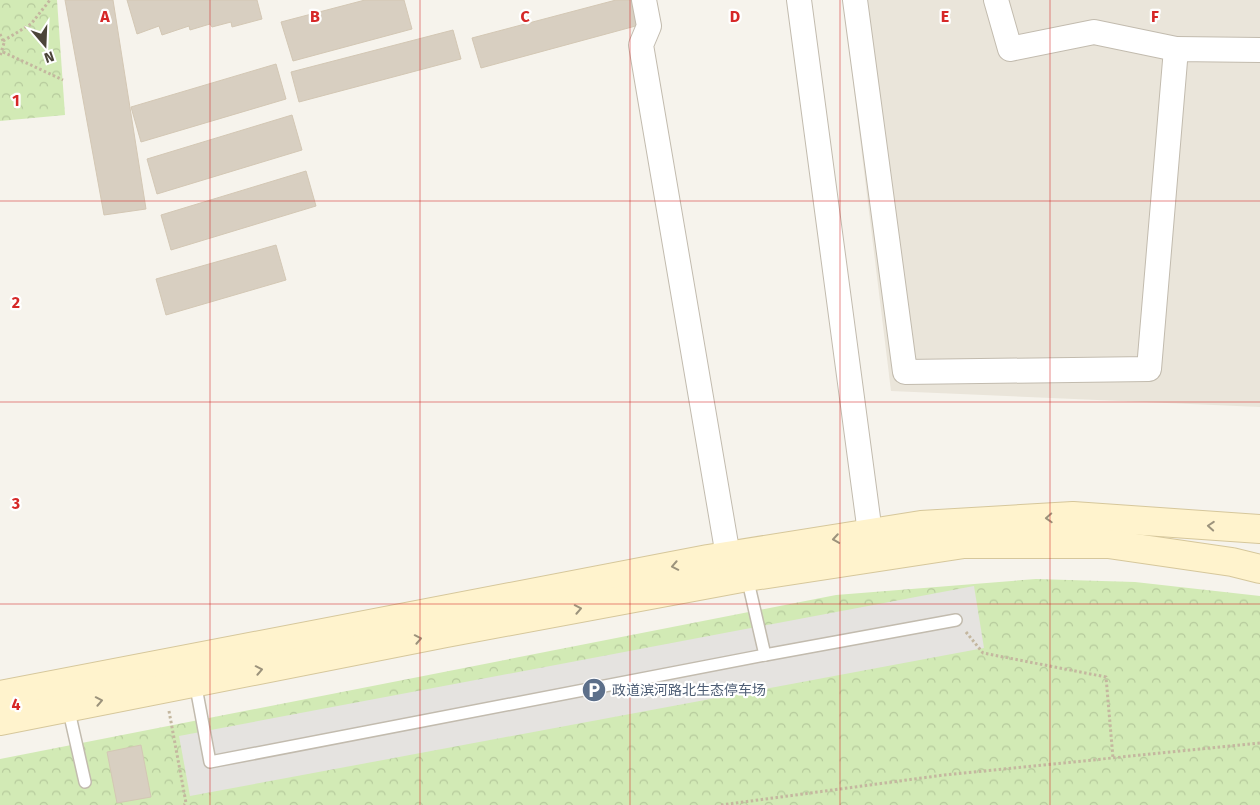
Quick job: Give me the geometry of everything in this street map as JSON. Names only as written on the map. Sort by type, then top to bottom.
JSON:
[{"type":"main road","points":[[0,695],[728,556],[921,525],[1073,516],[1260,529]]},
{"type":"main road","points":[[0,721],[747,577],[964,544],[1108,544],[1232,562],[1260,569]]},
{"type":"street","points":[[644,0],[650,26],[641,45],[728,556]]},
{"type":"street","points":[[799,0],[870,534]]},
{"type":"street","points":[[855,0],[905,372],[1149,369],[1176,48]]},
{"type":"street","points":[[996,0],[1010,49],[1094,32],[1176,48],[1260,50]]},
{"type":"lane","points":[[747,577],[765,655]]},
{"type":"lane","points":[[195,682],[210,762],[956,620]]},
{"type":"lane","points":[[68,707],[85,782]]},
{"type":"path","points":[[4,41],[31,24],[50,0]]},
{"type":"path","points":[[0,34],[4,41],[3,52],[0,56]]},
{"type":"path","points":[[3,52],[63,80]]},
{"type":"path","points":[[956,620],[982,653],[1106,677],[1113,758]]},
{"type":"path","points":[[165,688],[185,804]]},
{"type":"path","points":[[721,805],[944,775],[1260,743]]},
{"type":"shaded area","points":[[843,0],[1260,0],[1260,407],[891,391]]},
{"type":"shaded area","name":"政道滨河路北生态停车场","points":[[974,586],[984,648],[190,796],[179,736]]},
{"type":"green space","points":[[0,0],[57,0],[65,115],[0,121]]},
{"type":"green space","points":[[1036,579],[1135,582],[1260,596],[1260,805],[0,805],[0,759],[836,595]]},
{"type":"building","points":[[65,0],[113,0],[146,209],[104,215]]},
{"type":"building","points":[[127,0],[257,0],[262,19],[232,27],[231,22],[212,27],[210,24],[190,30],[189,26],[162,35],[159,26],[137,34]]},
{"type":"building","points":[[365,0],[404,0],[412,29],[293,61],[281,22]]},
{"type":"building","points":[[616,0],[636,0],[643,24],[481,68],[472,38]]},
{"type":"building","points":[[453,30],[461,59],[299,102],[291,72]]},
{"type":"building","points":[[276,64],[286,99],[141,142],[131,107]]},
{"type":"building","points":[[292,115],[302,150],[157,194],[147,159]]},
{"type":"building","points":[[306,171],[316,206],[171,250],[161,215]]},
{"type":"building","points":[[276,245],[286,280],[166,315],[156,279]]},
{"type":"building","points":[[141,745],[151,797],[117,803],[107,752]]},
{"type":"place","name":"政道滨河路北生态停车场","points":[[594,690]]}]
